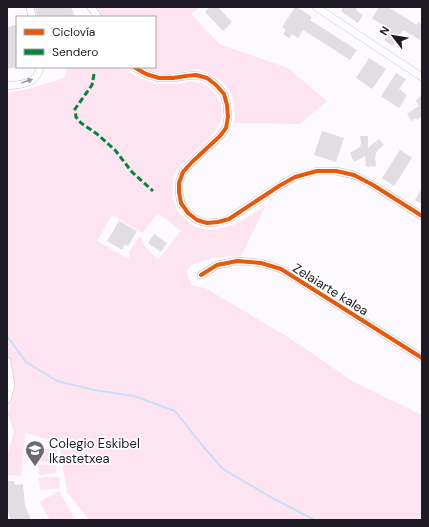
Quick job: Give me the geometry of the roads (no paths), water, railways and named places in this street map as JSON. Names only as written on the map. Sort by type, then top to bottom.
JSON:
[{"type":"street","points":[[91,7],[97,16]]},
{"type":"street","points":[[316,7],[422,77]]},
{"type":"street","points":[[7,86],[30,82],[36,78],[40,68]]},
{"type":"street","points":[[136,68],[146,74],[159,78],[186,76],[207,78],[224,94],[228,117],[226,128],[220,136],[183,172],[179,183],[178,192],[181,203],[188,213],[197,220],[207,223],[229,219],[295,177],[317,171],[336,171],[354,174],[422,216]]},
{"type":"street","name":"Zelaiarte kalea","points":[[201,275],[217,265],[238,261],[261,263],[281,269],[422,358]]},
{"type":"street","points":[[7,362],[11,385],[7,400]]},
{"type":"waterway","points":[[7,336],[26,362],[57,381],[94,390],[134,396],[175,411],[223,469],[274,499],[315,520]]},
{"type":"place","name":"Colegio Eskibel Ikastetxea","points":[[35,467]]}]
